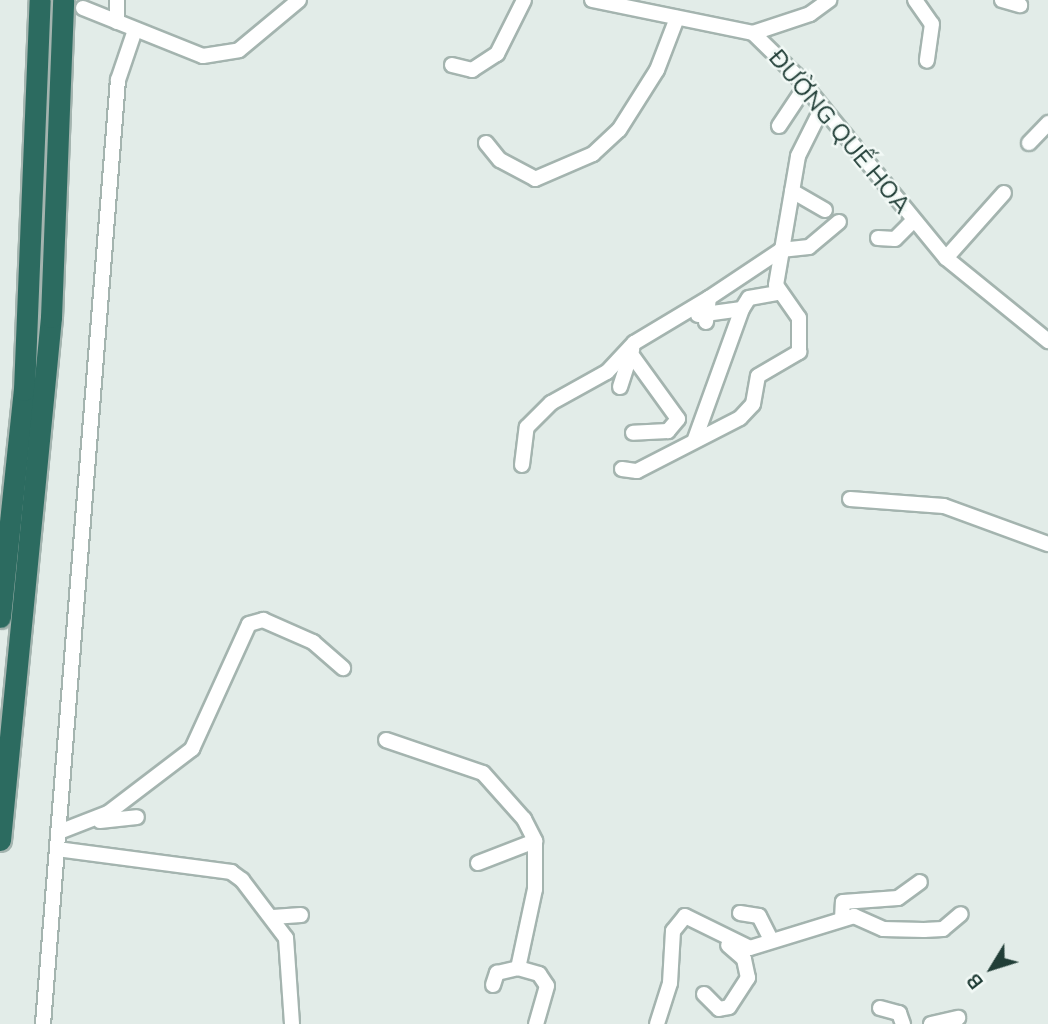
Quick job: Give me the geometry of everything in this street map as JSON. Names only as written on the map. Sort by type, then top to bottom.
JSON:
[{"type":"highway","points":[[0,617],[24,390],[40,0]]},
{"type":"highway","points":[[0,840],[51,317],[63,0]]},
{"type":"street","points":[[117,0],[117,22]]},
{"type":"street","points":[[83,8],[177,50],[223,55],[254,40],[299,0]]},
{"type":"street","points":[[452,65],[472,70],[497,54],[524,0]]},
{"type":"street","name":"ĐƯỜNG QUẾ HOA","points":[[592,0],[753,33],[805,87],[946,258],[1048,341]]},
{"type":"street","points":[[753,33],[810,14],[829,0]]},
{"type":"street","points":[[915,0],[932,24],[927,61]]},
{"type":"street","points":[[1002,0],[1020,5]]},
{"type":"street","points":[[486,143],[500,160],[535,178],[593,154],[619,130],[657,70],[677,18]]},
{"type":"street","points":[[43,1024],[118,80],[134,33]]},
{"type":"street","points":[[779,127],[789,102],[805,87]]},
{"type":"street","points":[[634,474],[695,439],[740,418],[753,404],[758,376],[799,352],[799,318],[777,293],[781,250],[806,132],[822,108]]},
{"type":"street","points":[[1029,143],[1048,123]]},
{"type":"street","points":[[792,191],[825,210]]},
{"type":"street","points":[[946,258],[1004,193]]},
{"type":"street","points":[[878,238],[895,239],[913,221]]},
{"type":"street","points":[[522,466],[527,427],[551,404],[607,372],[671,318],[709,298],[781,250],[809,247],[839,222]]},
{"type":"street","points":[[695,439],[742,309],[749,298],[777,293]]},
{"type":"street","points":[[706,318],[709,298]]},
{"type":"street","points":[[671,318],[706,318],[742,309]]},
{"type":"street","points":[[620,387],[633,349]]},
{"type":"street","points":[[633,349],[678,419],[668,431],[633,433]]},
{"type":"street","points":[[850,499],[944,506],[1048,544]]},
{"type":"street","points":[[91,823],[192,749],[249,624],[263,620],[313,642],[343,668]]},
{"type":"street","points":[[386,740],[483,773],[511,799],[534,841],[536,889],[518,968]]},
{"type":"street","points":[[59,832],[91,823],[137,817]]},
{"type":"street","points":[[478,863],[534,841]]},
{"type":"street","points":[[57,849],[231,872],[273,918],[286,938],[292,1024]]},
{"type":"street","points":[[842,919],[846,900],[898,898],[920,882]]},
{"type":"street","points":[[740,913],[759,916],[771,940]]},
{"type":"street","points":[[657,1024],[670,983],[671,938],[681,919],[691,916],[742,946],[854,916],[883,929],[924,930],[943,929],[961,914]]},
{"type":"street","points":[[273,918],[301,915]]},
{"type":"street","points":[[681,919],[734,948],[749,970],[729,1007],[719,1009],[704,994]]},
{"type":"street","points":[[493,985],[497,973],[518,968],[539,974],[547,986],[536,1024]]},
{"type":"street","points":[[880,1008],[898,1013],[903,1024]]},
{"type":"street","points":[[931,1024],[958,1018]]}]
